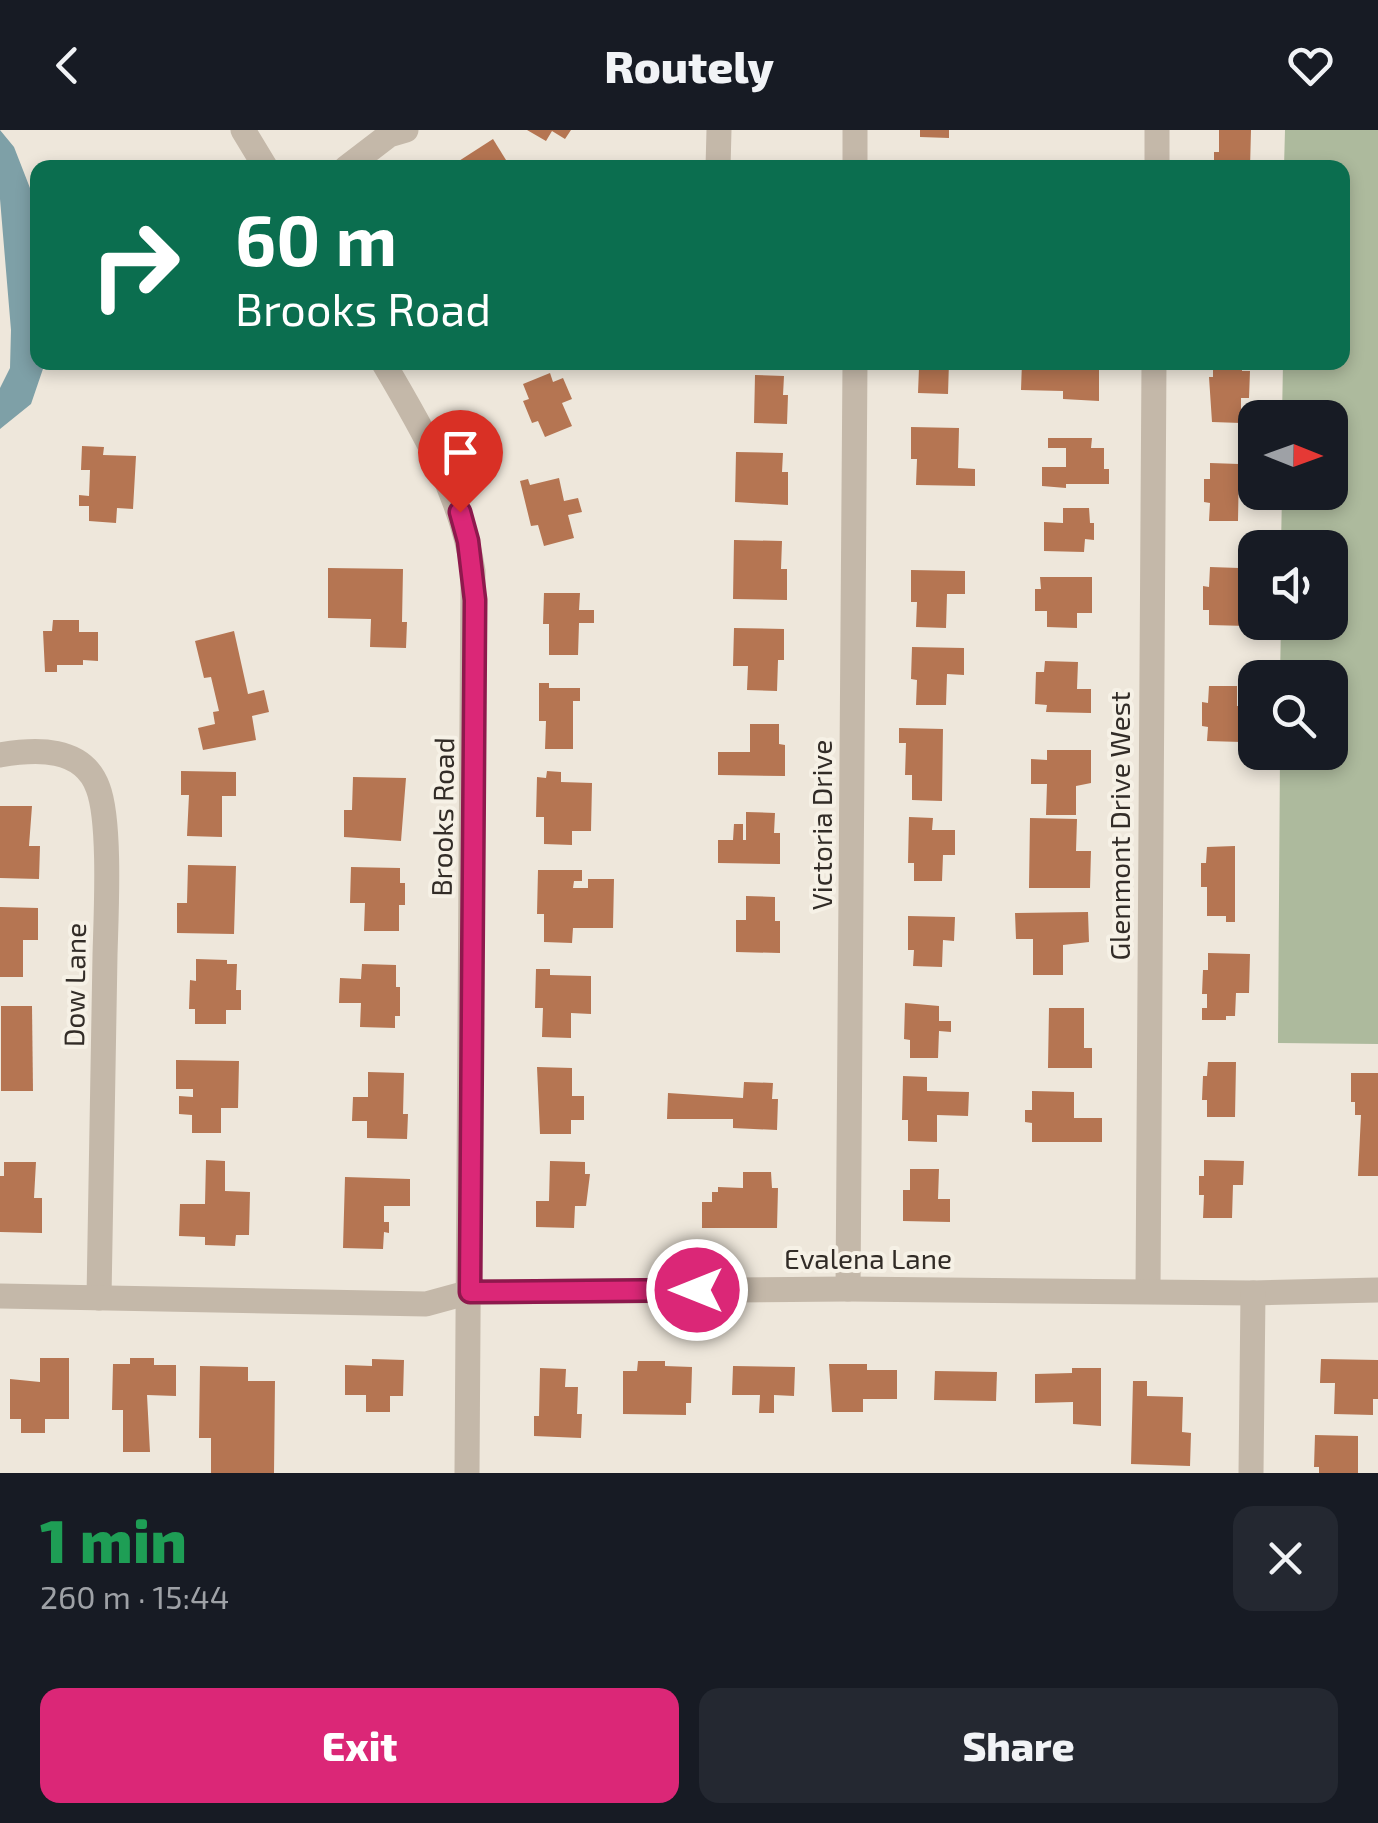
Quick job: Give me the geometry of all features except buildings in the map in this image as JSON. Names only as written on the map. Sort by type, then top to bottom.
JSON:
[{"type":"street","points":[[243,130],[261,160]]},
{"type":"street","points":[[718,160],[719,130]]},
{"type":"street","points":[[855,130],[855,160]]},
{"type":"street","points":[[1157,130],[1157,160]]},
{"type":"street","points":[[357,160],[395,132]]},
{"type":"street","name":"Brooks Road","points":[[387,370],[450,485],[473,570],[467,1473]]},
{"type":"street","name":"Victoria Drive","points":[[848,1289],[855,370]]},
{"type":"street","name":"Glenmont Drive West","points":[[1148,1291],[1154,370]]},
{"type":"street","name":"Dow Lane","points":[[0,755],[52,750],[81,764],[98,786],[103,818],[106,916],[99,1298]]},
{"type":"street","name":"Evalena Lane","points":[[0,1296],[426,1304],[470,1292],[1378,1290]]},
{"type":"street","points":[[1250,1473],[1253,1292]]},
{"type":"green space","points":[[1285,130],[1378,130],[1378,1044],[1278,1043],[1280,770],[1348,770],[1348,660],[1280,660],[1281,640],[1348,640],[1348,530],[1281,530],[1282,510],[1348,510],[1348,400],[1282,400],[1283,370],[1350,370],[1350,160],[1284,160]]},
{"type":"water","points":[[0,130],[14,147],[30,188],[30,370],[43,370],[31,404],[0,429],[0,388],[10,368],[11,330],[0,199]]},
{"type":"route","points":[[460,512],[473,570],[475,600],[470,1292],[697,1290]]}]
